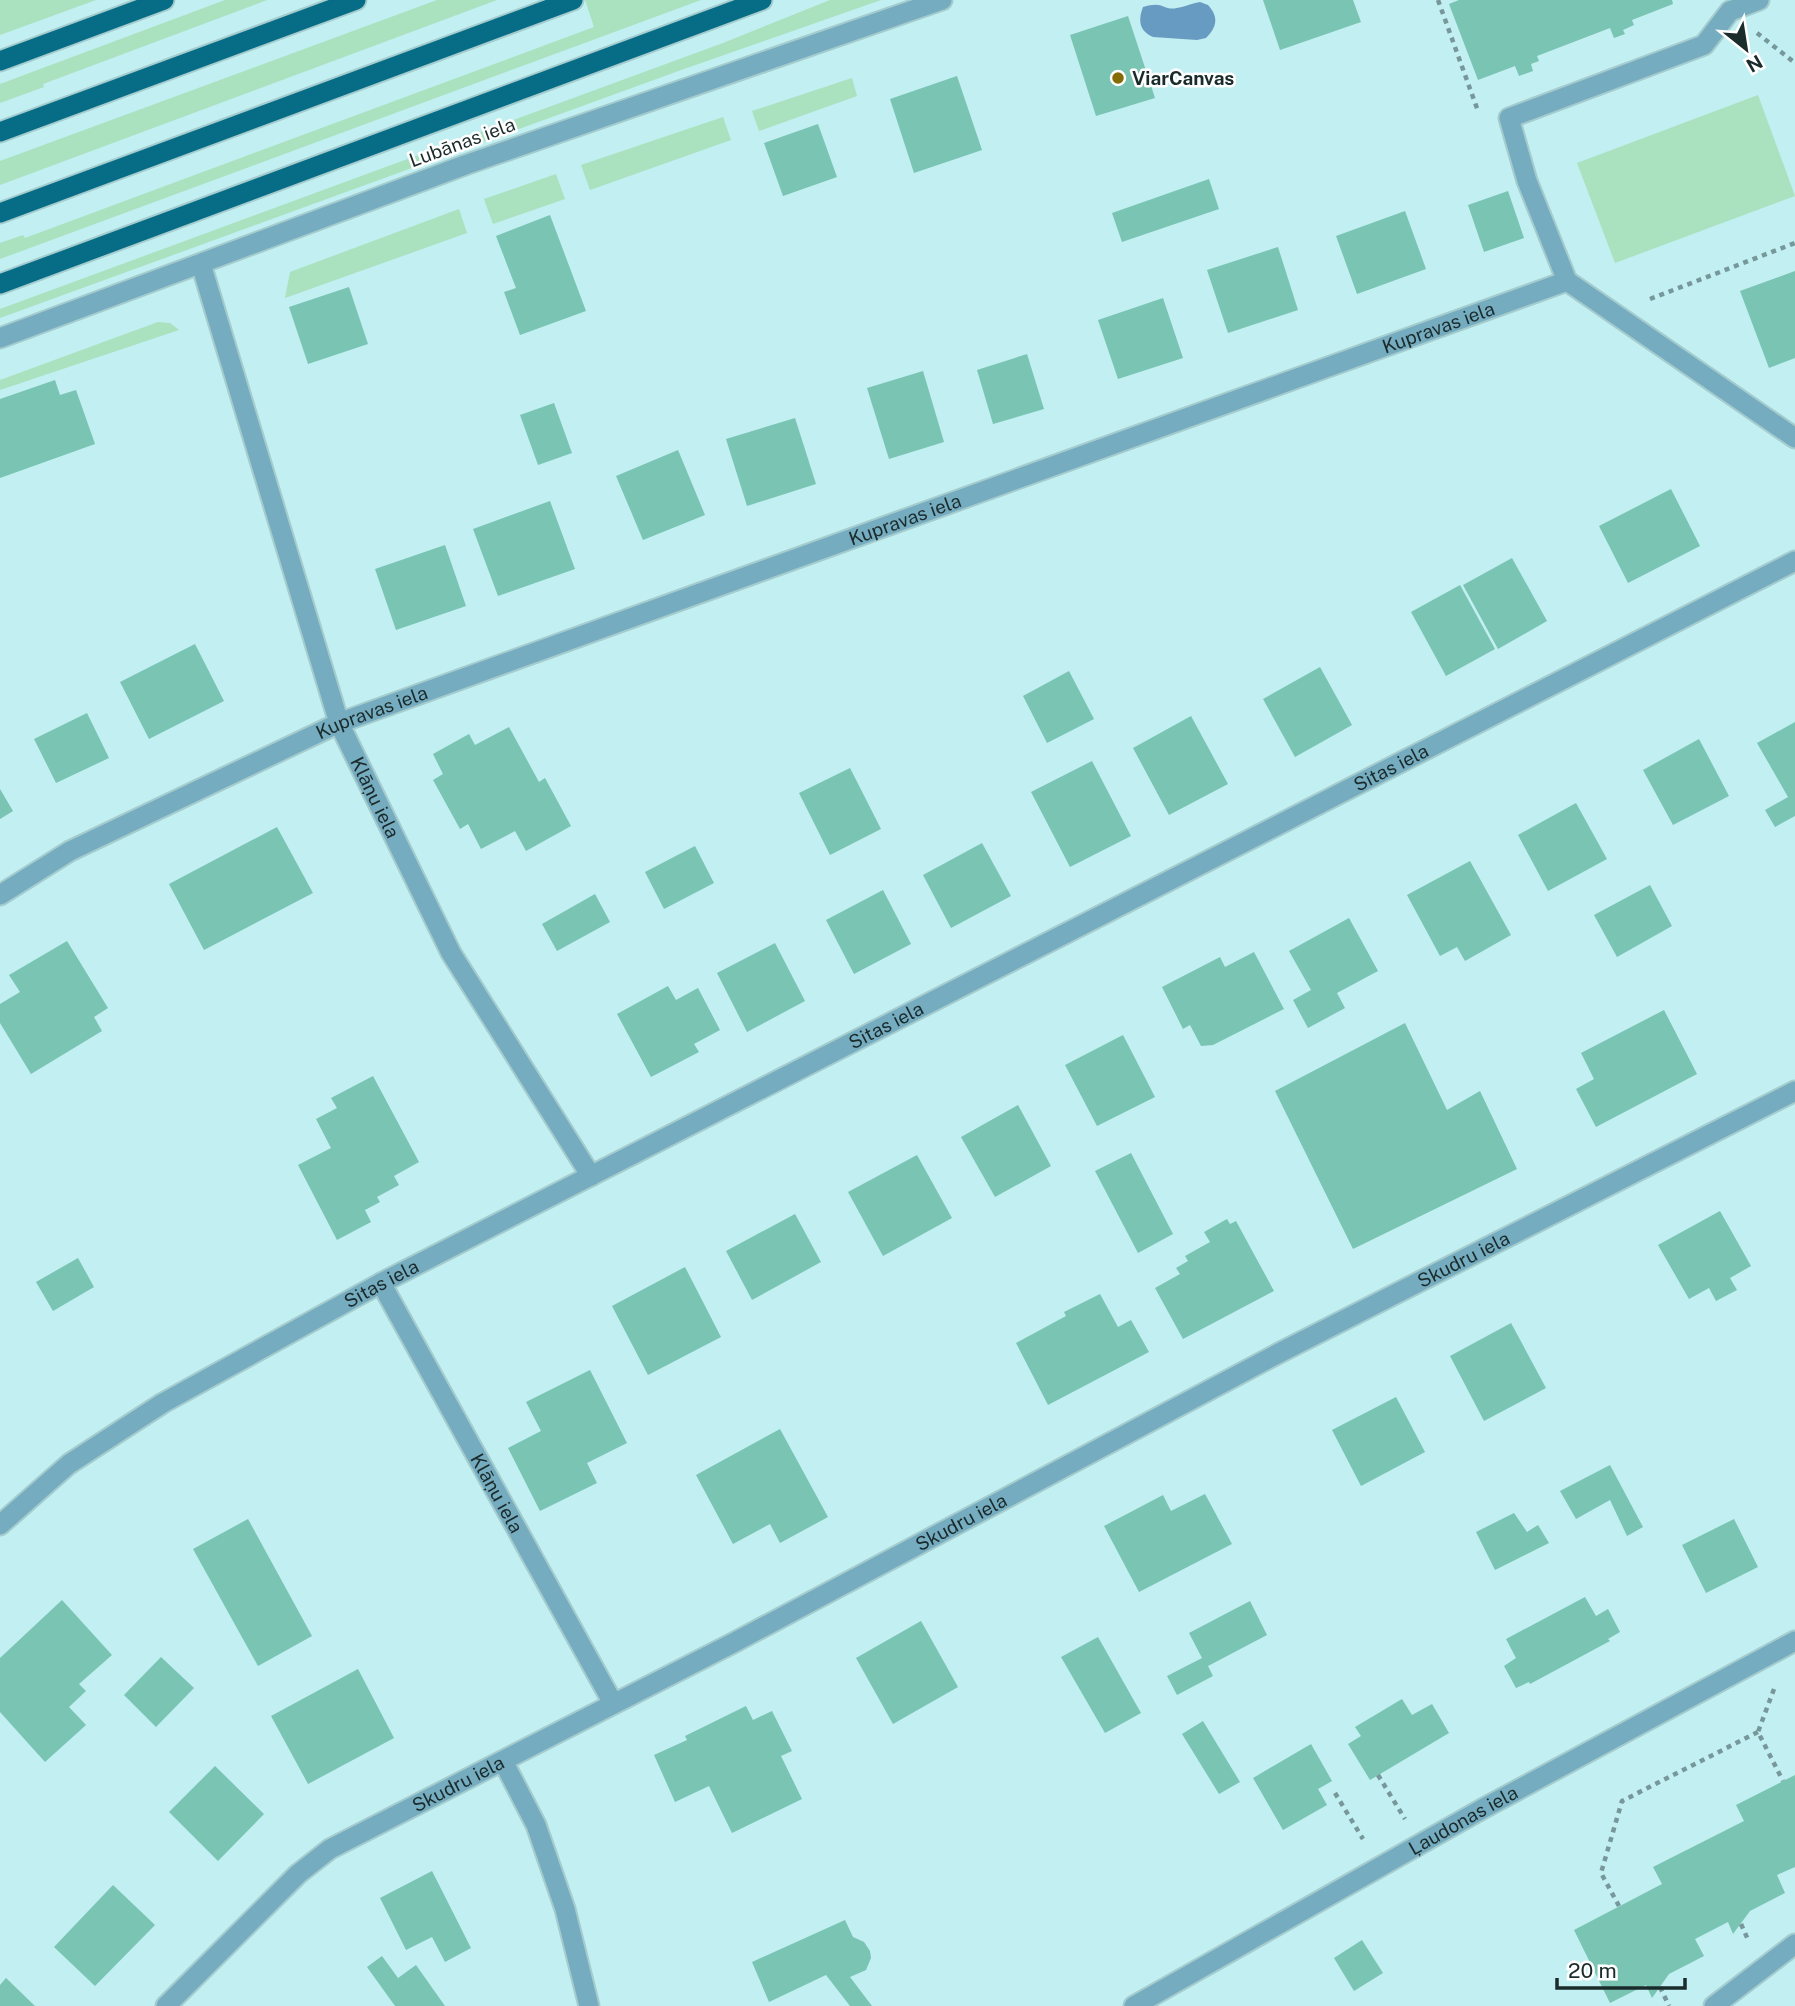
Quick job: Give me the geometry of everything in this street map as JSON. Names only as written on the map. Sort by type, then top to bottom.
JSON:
[{"type":"highway","points":[[0,61],[164,0]]},
{"type":"highway","points":[[0,132],[356,0]]},
{"type":"highway","points":[[0,213],[573,0]]},
{"type":"highway","points":[[0,284],[762,0]]},
{"type":"street","name":"Lubānas iela","points":[[0,338],[558,132],[942,0]]},
{"type":"street","points":[[1759,0],[1730,11],[1704,45],[1509,118],[1527,181],[1567,281],[1795,438]]},
{"type":"street","name":"Klāņu iela","points":[[201,264],[339,723],[451,953],[591,1176]]},
{"type":"street","name":"Kupravas iela","points":[[0,895],[70,851],[339,723],[1567,281]]},
{"type":"street","name":"Sitas iela","points":[[0,1525],[69,1464],[153,1410],[381,1283],[1795,561]]},
{"type":"street","name":"Skudru iela","points":[[166,2006],[298,1874],[330,1849],[735,1642],[1281,1352],[1795,1091]]},
{"type":"street","name":"Klāņu iela","points":[[381,1283],[613,1703]]},
{"type":"street","name":"Ļaudonas iela","points":[[1134,2006],[1420,1844],[1793,1642]]},
{"type":"street","points":[[503,1761],[540,1837],[565,1909],[589,2006]]},
{"type":"street","points":[[1714,2006],[1795,1944]]},
{"type":"path","points":[[1438,0],[1484,126],[1509,118]]},
{"type":"path","points":[[1613,313],[1795,243]]},
{"type":"path","points":[[1619,1906],[1601,1873],[1622,1801],[1758,1732],[1793,1642]]},
{"type":"path","points":[[1758,1732],[1783,1781]]},
{"type":"path","points":[[1378,1775],[1420,1844]]},
{"type":"path","points":[[1335,1793],[1379,1868]]},
{"type":"path","points":[[1660,1987],[1669,2006]]},
{"type":"green space","points":[[0,0],[96,0],[0,35]]},
{"type":"green space","points":[[225,0],[267,0],[43,84],[44,87],[0,103],[0,84]]},
{"type":"green space","points":[[437,0],[497,0],[0,185],[0,161]]},
{"type":"green space","points":[[585,0],[701,0],[0,259],[0,243],[23,235],[25,238],[594,27]]},
{"type":"green space","points":[[830,0],[881,0],[0,318],[0,309],[723,43]]},
{"type":"green space","points":[[852,78],[857,96],[759,131],[752,111]]},
{"type":"green space","points":[[1758,95],[1795,196],[1615,263],[1577,163]]},
{"type":"green space","points":[[723,117],[731,140],[590,190],[581,165]]},
{"type":"green space","points":[[556,174],[565,199],[493,224],[484,199]]},
{"type":"green space","points":[[459,209],[467,233],[285,298],[290,272]]},
{"type":"green space","points":[[158,322],[170,323],[179,330],[0,390],[0,380]]},
{"type":"water","points":[[1200,2],[1212,9],[1215,18],[1214,26],[1206,38],[1197,40],[1153,37],[1142,28],[1140,16],[1143,7],[1155,5],[1172,9]]},
{"type":"building","points":[[1263,0],[1353,0],[1361,22],[1280,50]]},
{"type":"building","points":[[1459,0],[1672,0],[1673,4],[1632,20],[1634,25],[1623,30],[1625,34],[1614,38],[1610,28],[1537,56],[1539,61],[1531,64],[1533,71],[1519,76],[1515,66],[1478,80],[1449,4]]},
{"type":"building","points":[[1128,16],[1155,98],[1096,116],[1070,35]]},
{"type":"building","points":[[957,76],[982,150],[914,173],[890,99]]},
{"type":"building","points":[[818,124],[837,177],[783,196],[764,143]]},
{"type":"building","points":[[1209,179],[1219,209],[1122,242],[1112,213]]},
{"type":"building","points":[[1508,191],[1524,238],[1484,252],[1468,205]]},
{"type":"building","points":[[1405,211],[1426,269],[1357,294],[1336,236]]},
{"type":"building","points":[[550,215],[586,311],[520,335],[504,292],[516,288],[496,236]]},
{"type":"building","points":[[1278,247],[1298,310],[1228,333],[1207,270]]},
{"type":"building","points":[[1795,271],[1795,358],[1769,368],[1740,291]]},
{"type":"building","points":[[349,287],[368,344],[308,364],[289,307]]},
{"type":"building","points":[[1163,298],[1183,358],[1118,379],[1098,320]]},
{"type":"building","points":[[1027,354],[1044,409],[993,424],[977,370]]},
{"type":"building","points":[[923,371],[944,442],[889,459],[867,388]]},
{"type":"building","points":[[55,380],[60,395],[76,390],[95,444],[0,478],[0,399]]},
{"type":"building","points":[[554,403],[572,453],[538,465],[520,415]]},
{"type":"building","points":[[795,418],[816,484],[747,506],[726,439]]},
{"type":"building","points":[[678,450],[705,515],[643,540],[616,476]]},
{"type":"building","points":[[1671,489],[1700,546],[1628,583],[1599,526]]},
{"type":"building","points":[[550,501],[575,569],[498,596],[473,529]]},
{"type":"building","points":[[445,545],[466,606],[396,630],[375,569]]},
{"type":"building","points":[[1512,558],[1547,621],[1498,649],[1463,585]]},
{"type":"building","points":[[1460,585],[1495,649],[1446,676],[1411,612]]},
{"type":"building","points":[[195,644],[224,701],[149,739],[120,682]]},
{"type":"building","points":[[1320,667],[1352,725],[1295,757],[1263,699]]},
{"type":"building","points":[[1069,671],[1094,719],[1047,743],[1023,696]]},
{"type":"building","points":[[87,713],[109,758],[56,783],[34,739]]},
{"type":"building","points":[[1191,716],[1228,784],[1169,815],[1133,748]]},
{"type":"building","points":[[1795,722],[1795,816],[1775,827],[1765,810],[1788,797],[1757,743]]},
{"type":"building","points":[[509,727],[539,782],[545,778],[571,826],[526,851],[515,831],[481,849],[468,824],[460,829],[433,780],[443,774],[433,754],[469,734],[475,745]]},
{"type":"building","points":[[1699,739],[1729,796],[1673,825],[1643,770]]},
{"type":"building","points":[[1092,761],[1131,836],[1070,867],[1031,792]]},
{"type":"building","points":[[850,768],[881,829],[830,855],[799,793]]},
{"type":"building","points":[[0,789],[13,811],[0,819]]},
{"type":"building","points":[[1576,803],[1607,859],[1548,891],[1518,835]]},
{"type":"building","points":[[277,827],[313,893],[204,950],[169,884]]},
{"type":"building","points":[[982,843],[1011,896],[951,928],[923,875]]},
{"type":"building","points":[[695,846],[714,883],[664,909],[645,872]]},
{"type":"building","points":[[1470,861],[1511,935],[1465,961],[1457,947],[1440,956],[1407,895]]},
{"type":"building","points":[[1650,885],[1672,926],[1617,957],[1594,915]]},
{"type":"building","points":[[883,890],[911,944],[854,974],[826,920]]},
{"type":"building","points":[[595,894],[610,922],[557,951],[542,924]]},
{"type":"building","points":[[1349,918],[1378,971],[1337,993],[1345,1008],[1308,1028],[1293,1000],[1311,990],[1289,951]]},
{"type":"building","points":[[67,941],[108,1008],[94,1017],[102,1031],[31,1074],[0,1023],[0,1004],[20,992],[9,975]]},
{"type":"building","points":[[775,943],[805,1001],[747,1032],[717,973]]},
{"type":"building","points":[[1254,952],[1284,1009],[1213,1045],[1201,1046],[1190,1025],[1183,1029],[1162,987],[1220,957],[1225,967]]},
{"type":"building","points":[[668,986],[676,1000],[698,988],[720,1030],[694,1044],[699,1052],[651,1077],[617,1014]]},
{"type":"building","points":[[1664,1010],[1697,1074],[1596,1127],[1576,1089],[1594,1079],[1581,1053]]},
{"type":"building","points":[[1405,1023],[1447,1110],[1480,1091],[1517,1169],[1353,1249],[1275,1091]]},
{"type":"building","points":[[1123,1035],[1155,1097],[1097,1126],[1065,1065]]},
{"type":"building","points":[[373,1076],[419,1162],[394,1176],[399,1185],[377,1197],[380,1202],[365,1210],[371,1222],[337,1240],[298,1165],[331,1148],[316,1119],[337,1108],[331,1098]]},
{"type":"building","points":[[1018,1105],[1051,1166],[995,1197],[961,1137]]},
{"type":"building","points":[[1131,1153],[1173,1234],[1138,1253],[1095,1171]]},
{"type":"building","points":[[917,1155],[952,1218],[883,1256],[848,1192]]},
{"type":"building","points":[[1720,1211],[1751,1266],[1730,1278],[1737,1290],[1716,1301],[1709,1288],[1689,1299],[1658,1245]]},
{"type":"building","points":[[795,1214],[821,1262],[752,1300],[726,1251]]},
{"type":"building","points":[[1227,1219],[1230,1224],[1236,1221],[1274,1291],[1183,1339],[1155,1288],[1180,1274],[1176,1268],[1188,1261],[1185,1256],[1210,1242],[1204,1232]]},
{"type":"building","points":[[78,1258],[94,1287],[53,1311],[36,1282]]},
{"type":"building","points":[[685,1267],[721,1337],[648,1375],[612,1306]]},
{"type":"building","points":[[1100,1294],[1118,1327],[1131,1320],[1149,1352],[1048,1405],[1016,1343],[1066,1316],[1064,1312]]},
{"type":"building","points":[[1511,1323],[1546,1388],[1484,1421],[1450,1356]]},
{"type":"building","points":[[590,1370],[627,1443],[587,1463],[597,1483],[540,1511],[508,1448],[541,1431],[526,1402]]},
{"type":"building","points":[[1396,1397],[1425,1452],[1361,1486],[1332,1430]]},
{"type":"building","points":[[780,1429],[828,1517],[780,1543],[770,1524],[733,1544],[696,1475]]},
{"type":"building","points":[[1610,1465],[1643,1527],[1627,1536],[1610,1500],[1576,1519],[1560,1491]]},
{"type":"building","points":[[1205,1494],[1232,1544],[1139,1592],[1104,1526],[1163,1495],[1171,1511]]},
{"type":"building","points":[[1514,1513],[1527,1532],[1538,1525],[1549,1543],[1495,1570],[1476,1532]]},
{"type":"building","points":[[248,1519],[312,1636],[258,1666],[193,1549]]},
{"type":"building","points":[[1734,1519],[1758,1567],[1706,1593],[1682,1545]]},
{"type":"building","points":[[1585,1597],[1596,1616],[1608,1609],[1620,1632],[1608,1639],[1610,1641],[1530,1684],[1529,1682],[1516,1688],[1504,1666],[1516,1658],[1506,1639]]},
{"type":"building","points":[[62,1600],[112,1655],[79,1684],[86,1691],[69,1707],[86,1725],[45,1762],[0,1712],[0,1658]]},
{"type":"building","points":[[1250,1601],[1267,1635],[1208,1666],[1213,1676],[1177,1695],[1167,1676],[1202,1658],[1189,1633]]},
{"type":"building","points":[[921,1621],[958,1687],[893,1724],[856,1658]]},
{"type":"building","points":[[1098,1637],[1141,1713],[1105,1733],[1061,1657]]},
{"type":"building","points":[[161,1657],[194,1688],[156,1727],[124,1695]]},
{"type":"building","points":[[358,1669],[394,1738],[308,1784],[271,1716]]},
{"type":"building","points":[[1402,1699],[1412,1715],[1432,1704],[1449,1733],[1370,1780],[1348,1744],[1361,1736],[1355,1727]]},
{"type":"building","points":[[746,1706],[753,1720],[772,1711],[792,1751],[781,1756],[802,1799],[732,1833],[709,1786],[675,1802],[654,1755],[687,1740],[685,1736]]},
{"type":"building","points":[[1203,1721],[1240,1782],[1219,1794],[1182,1734]]},
{"type":"building","points":[[1311,1744],[1332,1781],[1318,1789],[1327,1805],[1283,1830],[1253,1778]]},
{"type":"building","points":[[215,1766],[264,1814],[218,1861],[169,1812]]},
{"type":"building","points":[[1795,1775],[1795,1867],[1777,1875],[1785,1893],[1750,1911],[1733,1934],[1728,1922],[1695,1939],[1704,1956],[1669,1974],[1652,1998],[1646,1985],[1610,2003],[1574,1930],[1662,1884],[1653,1867],[1744,1821],[1736,1805]]},
{"type":"building","points":[[432,1871],[471,1948],[445,1962],[432,1937],[406,1950],[380,1898]]},
{"type":"building","points":[[113,1885],[155,1925],[95,1986],[54,1947]]},
{"type":"building","points":[[845,1920],[853,1937],[864,1942],[870,1951],[871,1958],[866,1970],[850,1977],[872,2006],[850,2006],[826,1975],[769,2002],[752,1962]]},
{"type":"building","points":[[1362,1940],[1383,1973],[1354,1991],[1334,1958]]},
{"type":"building","points":[[382,1956],[398,1978],[416,1965],[445,2006],[395,2006],[367,1967]]},
{"type":"building","points":[[6,1978],[35,2006],[0,2006],[0,1985]]},
{"type":"place","name":"ViarCanvas","points":[[1118,78]]}]
